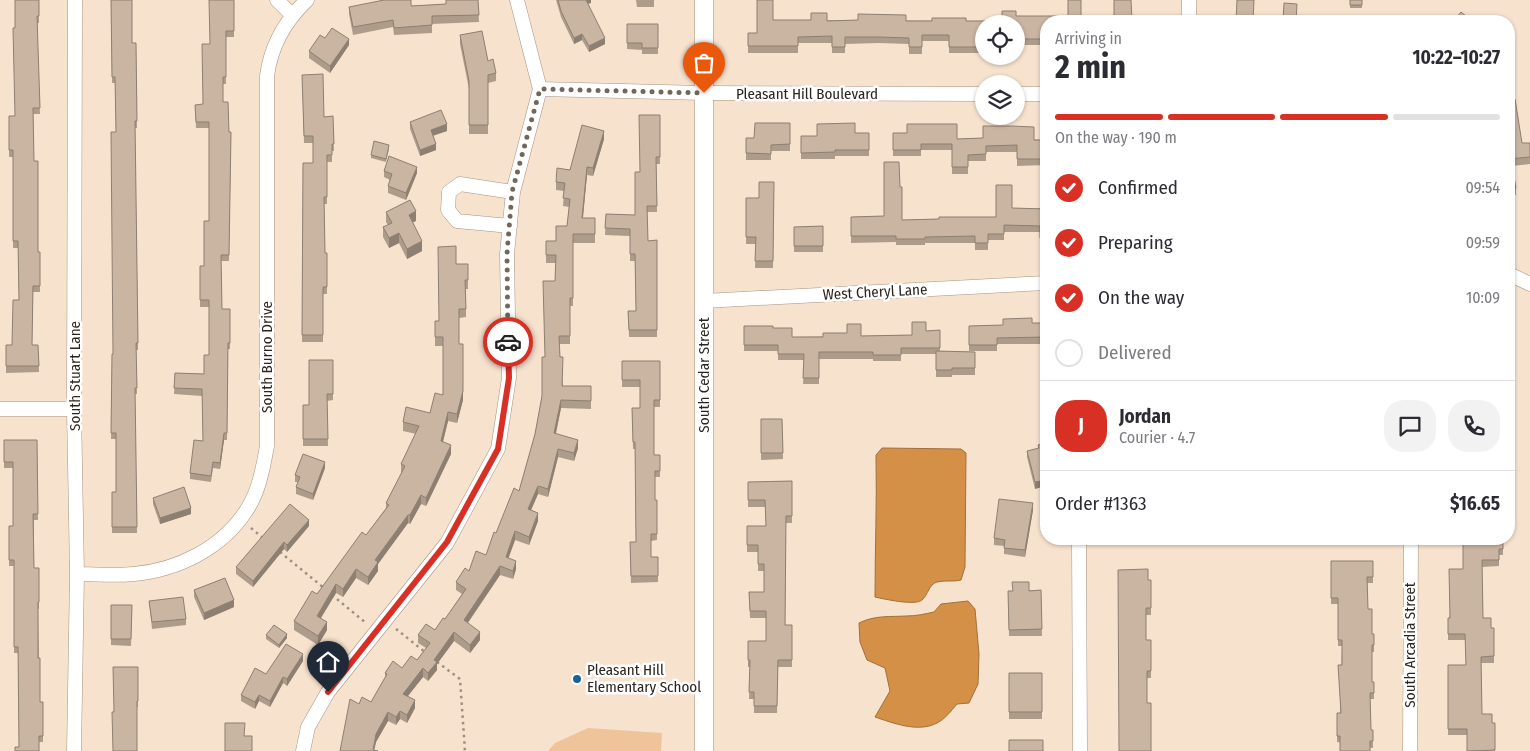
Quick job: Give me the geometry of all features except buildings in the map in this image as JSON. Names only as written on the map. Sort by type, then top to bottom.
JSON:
[{"type":"street","name":"South Stuart Lane","points":[[74,751],[77,574],[74,409],[75,0]]},
{"type":"street","points":[[277,0],[292,15]]},
{"type":"street","name":"South Burno Drive","points":[[77,574],[135,574],[175,566],[216,544],[233,528],[247,510],[260,482],[267,446],[267,76],[272,51],[279,35],[292,15],[307,0]]},
{"type":"street","points":[[303,751],[308,727],[328,692],[447,542],[498,449],[509,378],[507,254],[512,192],[540,89],[517,0]]},
{"type":"street","name":"South Cedar Street","points":[[704,0],[704,751]]},
{"type":"street","points":[[1189,0],[1189,15]]},
{"type":"street","name":"Pleasant Hill Boulevard","points":[[540,89],[704,93],[975,94]]},
{"type":"street","points":[[1025,94],[1040,94]]},
{"type":"street","points":[[510,226],[457,221],[448,210],[449,192],[460,184],[512,192]]},
{"type":"street","points":[[1515,277],[1530,284]]},
{"type":"street","name":"West Cheryl Lane","points":[[704,301],[1040,283]]},
{"type":"street","points":[[0,409],[74,409]]},
{"type":"street","points":[[1079,545],[1080,751]]},
{"type":"street","name":"South Arcadia Street","points":[[1410,751],[1411,545]]},
{"type":"path","points":[[240,519],[270,544]]},
{"type":"path","points":[[278,550],[381,626],[430,656]]},
{"type":"path","points":[[437,662],[460,679],[466,751]]},
{"type":"shaded area","points":[[882,448],[961,449],[966,453],[965,567],[961,580],[934,583],[924,598],[918,602],[899,602],[875,597],[876,455]]},
{"type":"shaded area","points":[[968,601],[975,609],[979,654],[978,684],[969,703],[957,704],[948,715],[930,726],[906,726],[875,717],[890,691],[885,668],[867,660],[860,642],[859,623],[877,618],[913,616],[934,612],[941,604]]},
{"type":"shaded area","points":[[588,728],[662,733],[661,751],[548,751],[555,743]]},
{"type":"way so far","points":[[508,342],[507,254],[512,192],[540,89],[704,93]]},
{"type":"place","name":"Pleasant Hill Elementary School","points":[[577,679]]},
{"type":"route","points":[[328,692],[447,542],[498,449],[509,378],[508,342]]}]
